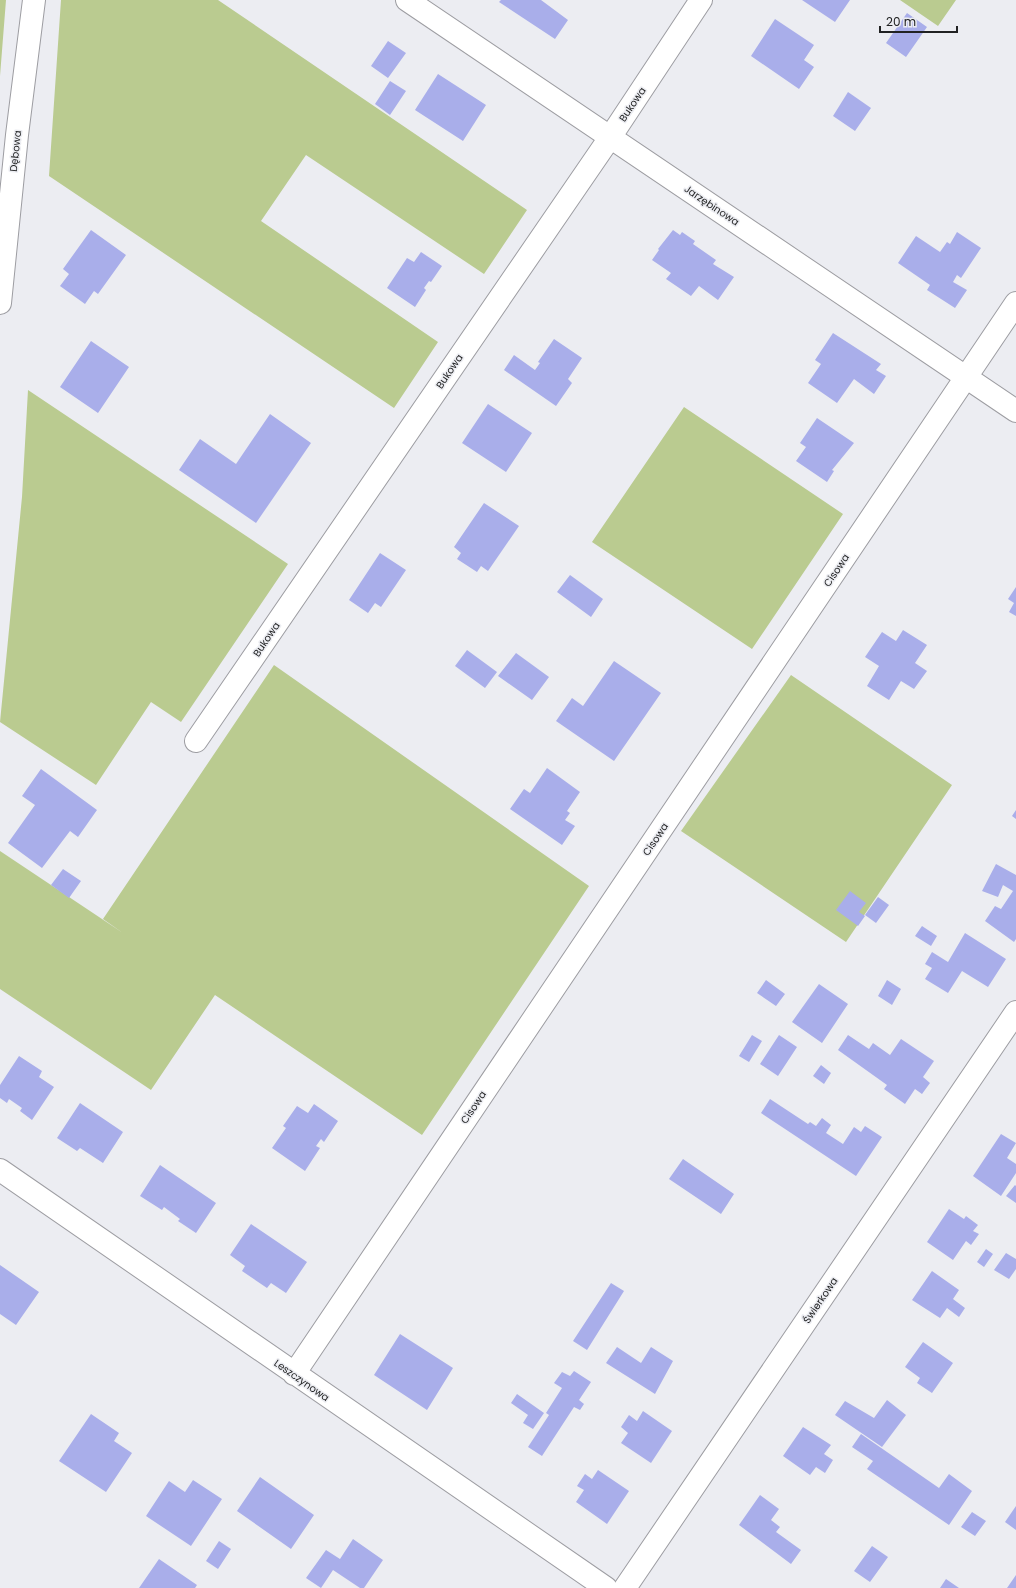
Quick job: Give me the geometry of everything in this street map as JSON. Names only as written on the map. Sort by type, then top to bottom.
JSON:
[{"type":"street","name":"Dębowa","points":[[0,303],[17,135],[34,0]]},
{"type":"street","name":"Jarzębinowa","points":[[407,0],[1016,411]]},
{"type":"street","name":"Bukowa","points":[[196,741],[610,136],[701,0]]},
{"type":"street","name":"Cisowa","points":[[294,1374],[1016,303]]},
{"type":"street","name":"Świerkowa","points":[[625,1588],[1016,1012]]},
{"type":"street","name":"Leszczynowa","points":[[0,1170],[606,1588]]},
{"type":"green space","points":[[0,0],[6,0],[0,76]]},
{"type":"green space","points":[[61,0],[218,0],[527,210],[484,274],[306,155],[261,221],[438,342],[394,408],[49,176]]},
{"type":"green space","points":[[900,0],[956,0],[938,26]]},
{"type":"green space","points":[[28,390],[288,564],[181,722],[151,702],[96,785],[0,722],[22,497]]},
{"type":"green space","points":[[684,407],[843,514],[752,649],[592,542]]},
{"type":"green space","points":[[274,665],[589,886],[422,1135],[215,995],[151,1090],[0,989],[0,851],[123,933],[103,919]]},
{"type":"green space","points":[[791,675],[952,785],[846,942],[681,831]]},
{"type":"building","points":[[501,0],[541,0],[568,20],[555,39],[499,2]]},
{"type":"building","points":[[802,0],[850,0],[835,22]]},
{"type":"building","points":[[907,13],[927,27],[906,57],[886,43]]},
{"type":"building","points":[[775,19],[814,45],[804,60],[814,67],[799,89],[751,56]]},
{"type":"building","points":[[388,41],[406,53],[388,78],[371,66]]},
{"type":"building","points":[[438,74],[486,105],[463,141],[415,110]]},
{"type":"building","points":[[390,81],[406,91],[390,115],[375,104]]},
{"type":"building","points":[[848,92],[871,108],[855,131],[833,116]]},
{"type":"building","points":[[91,230],[126,255],[98,294],[94,291],[85,304],[60,286],[69,274],[63,269]]},
{"type":"building","points":[[673,230],[680,235],[682,232],[695,241],[693,244],[716,260],[713,264],[734,277],[718,300],[699,286],[691,296],[666,279],[671,273],[652,260],[659,250],[658,249]]},
{"type":"building","points":[[957,232],[981,248],[961,278],[957,275],[953,282],[967,290],[955,308],[927,290],[930,285],[898,263],[916,236],[940,252],[947,242],[950,244]]},
{"type":"building","points":[[421,252],[442,266],[431,282],[429,281],[424,288],[426,290],[415,307],[387,288],[407,258],[414,262]]},
{"type":"building","points":[[833,333],[881,364],[876,370],[886,376],[874,394],[854,379],[837,403],[808,383],[821,364],[815,360]]},
{"type":"building","points":[[554,339],[582,358],[568,379],[572,383],[556,406],[504,370],[514,355],[535,370],[540,363],[538,362]]},
{"type":"building","points":[[91,341],[129,367],[98,413],[60,387]]},
{"type":"building","points":[[488,404],[532,433],[506,472],[462,443]]},
{"type":"building","points":[[270,414],[311,443],[256,523],[179,470],[200,439],[236,464]]},
{"type":"building","points":[[817,418],[854,443],[832,470],[834,471],[827,482],[796,461],[806,447],[800,443]]},
{"type":"building","points":[[484,503],[519,526],[488,571],[481,566],[477,572],[457,559],[461,553],[454,547]]},
{"type":"building","points":[[380,553],[406,570],[381,607],[375,603],[368,613],[349,600]]},
{"type":"building","points":[[570,575],[603,599],[591,617],[557,592]]},
{"type":"building","points":[[1016,587],[1016,616],[1009,612],[1014,603],[1008,599]]},
{"type":"building","points":[[903,630],[927,645],[915,663],[927,671],[914,689],[901,681],[889,700],[867,686],[879,666],[865,657],[882,632],[896,641]]},
{"type":"building","points":[[467,650],[497,672],[485,688],[455,666]]},
{"type":"building","points":[[516,653],[549,677],[532,700],[498,676]]},
{"type":"building","points":[[614,661],[661,693],[614,761],[556,721],[572,698],[583,706]]},
{"type":"building","points":[[547,768],[580,792],[567,811],[570,813],[565,820],[575,826],[562,845],[510,809],[524,789],[530,793]]},
{"type":"building","points":[[41,769],[97,810],[78,837],[70,831],[42,868],[8,843],[35,805],[22,796]]},
{"type":"building","points":[[1016,810],[1016,819],[1012,816]]},
{"type":"building","points":[[996,864],[1016,875],[1016,939],[1014,942],[985,921],[995,906],[1001,909],[1013,891],[1003,885],[998,897],[982,891]]},
{"type":"building","points":[[63,869],[81,881],[69,898],[51,885]]},
{"type":"building","points":[[850,891],[866,903],[859,912],[865,916],[858,926],[836,910]]},
{"type":"building","points":[[878,897],[889,905],[876,923],[865,915]]},
{"type":"building","points":[[922,926],[937,936],[931,946],[915,936]]},
{"type":"building","points":[[965,933],[1006,959],[988,987],[962,971],[948,993],[925,979],[932,968],[925,964],[932,952],[948,962]]},
{"type":"building","points":[[766,980],[785,994],[776,1006],[757,993]]},
{"type":"building","points":[[887,980],[901,989],[892,1005],[878,996]]},
{"type":"building","points":[[819,984],[848,1004],[822,1043],[792,1022]]},
{"type":"building","points":[[752,1035],[762,1041],[749,1062],[739,1056]]},
{"type":"building","points":[[779,1035],[797,1047],[778,1076],[760,1064]]},
{"type":"building","points":[[848,1035],[869,1049],[873,1043],[890,1055],[901,1039],[934,1061],[923,1077],[930,1083],[922,1094],[915,1089],[905,1104],[884,1089],[887,1085],[838,1050]]},
{"type":"building","points":[[19,1056],[42,1071],[39,1077],[54,1087],[32,1120],[20,1111],[22,1108],[9,1099],[7,1103],[0,1098],[0,1085]]},
{"type":"building","points":[[821,1065],[831,1073],[824,1084],[813,1076]]},
{"type":"building","points":[[770,1099],[808,1124],[810,1122],[816,1126],[822,1118],[831,1125],[826,1133],[843,1144],[854,1127],[861,1132],[865,1126],[882,1137],[856,1176],[761,1113]]},
{"type":"building","points":[[80,1103],[123,1132],[103,1163],[80,1148],[77,1151],[57,1138]]},
{"type":"building","points":[[314,1104],[338,1121],[324,1142],[321,1139],[316,1146],[320,1148],[305,1171],[272,1148],[286,1128],[283,1126],[297,1106],[308,1113]]},
{"type":"building","points":[[1001,1134],[1016,1143],[1007,1158],[1016,1164],[1016,1173],[1001,1196],[973,1176]]},
{"type":"building","points":[[683,1159],[734,1194],[721,1214],[669,1179]]},
{"type":"building","points":[[160,1165],[216,1203],[196,1233],[178,1221],[180,1219],[164,1207],[162,1210],[140,1196]]},
{"type":"building","points":[[1015,1185],[1016,1186],[1016,1203],[1006,1196]]},
{"type":"building","points":[[949,1209],[964,1219],[966,1216],[978,1225],[973,1231],[979,1234],[971,1245],[966,1241],[953,1260],[927,1242]]},
{"type":"building","points":[[251,1224],[307,1262],[286,1293],[271,1283],[267,1288],[242,1271],[245,1266],[230,1255]]},
{"type":"building","points":[[986,1249],[993,1254],[984,1267],[977,1262]]},
{"type":"building","points":[[1006,1253],[1016,1259],[1016,1269],[1009,1279],[994,1270]]},
{"type":"building","points":[[0,1265],[39,1292],[16,1325],[0,1314]]},
{"type":"building","points":[[932,1271],[959,1290],[953,1299],[965,1308],[959,1317],[947,1308],[940,1318],[912,1300]]},
{"type":"building","points":[[611,1283],[624,1291],[587,1350],[573,1341]]},
{"type":"building","points":[[400,1334],[453,1368],[427,1410],[374,1375]]},
{"type":"building","points":[[923,1342],[953,1363],[932,1393],[917,1383],[920,1378],[905,1367]]},
{"type":"building","points":[[617,1347],[641,1363],[651,1347],[673,1361],[655,1394],[606,1363]]},
{"type":"building","points":[[574,1371],[591,1382],[579,1400],[584,1404],[580,1410],[574,1407],[542,1456],[528,1447],[549,1415],[546,1413],[562,1388],[554,1383],[562,1372],[570,1376]]},
{"type":"building","points":[[517,1394],[544,1413],[533,1429],[523,1423],[528,1415],[511,1403]]},
{"type":"building","points":[[887,1400],[906,1415],[882,1447],[835,1415],[845,1401],[874,1418]]},
{"type":"building","points":[[643,1411],[672,1431],[651,1463],[621,1443],[628,1433],[621,1427],[629,1415],[637,1421]]},
{"type":"building","points":[[91,1414],[119,1433],[114,1441],[132,1453],[106,1492],[59,1461]]},
{"type":"building","points":[[803,1427],[831,1445],[824,1454],[833,1460],[825,1473],[816,1467],[810,1475],[783,1456]]},
{"type":"building","points":[[861,1434],[939,1488],[949,1474],[972,1491],[949,1525],[867,1469],[873,1461],[852,1447]]},
{"type":"building","points":[[598,1470],[629,1491],[607,1524],[576,1502],[584,1490],[577,1486],[585,1474],[592,1479]]},
{"type":"building","points":[[260,1477],[314,1515],[291,1549],[237,1511]]},
{"type":"building","points":[[193,1480],[222,1499],[191,1546],[146,1516],[169,1481],[185,1492]]},
{"type":"building","points":[[760,1495],[779,1509],[771,1520],[780,1527],[776,1532],[801,1550],[791,1564],[739,1525]]},
{"type":"building","points":[[1016,1506],[1016,1530],[1005,1522]]},
{"type":"building","points":[[972,1512],[986,1521],[975,1536],[961,1527]]},
{"type":"building","points":[[353,1539],[383,1560],[364,1588],[360,1588],[333,1570],[321,1588],[306,1578],[326,1550],[340,1559]]},
{"type":"building","points":[[219,1541],[231,1549],[218,1569],[206,1561]]},
{"type":"building","points":[[872,1546],[888,1557],[870,1582],[854,1571]]},
{"type":"building","points":[[159,1559],[197,1585],[195,1588],[139,1588]]},
{"type":"building","points":[[1016,1575],[1016,1588],[1007,1588]]},
{"type":"building","points":[[946,1579],[959,1588],[940,1588]]}]
